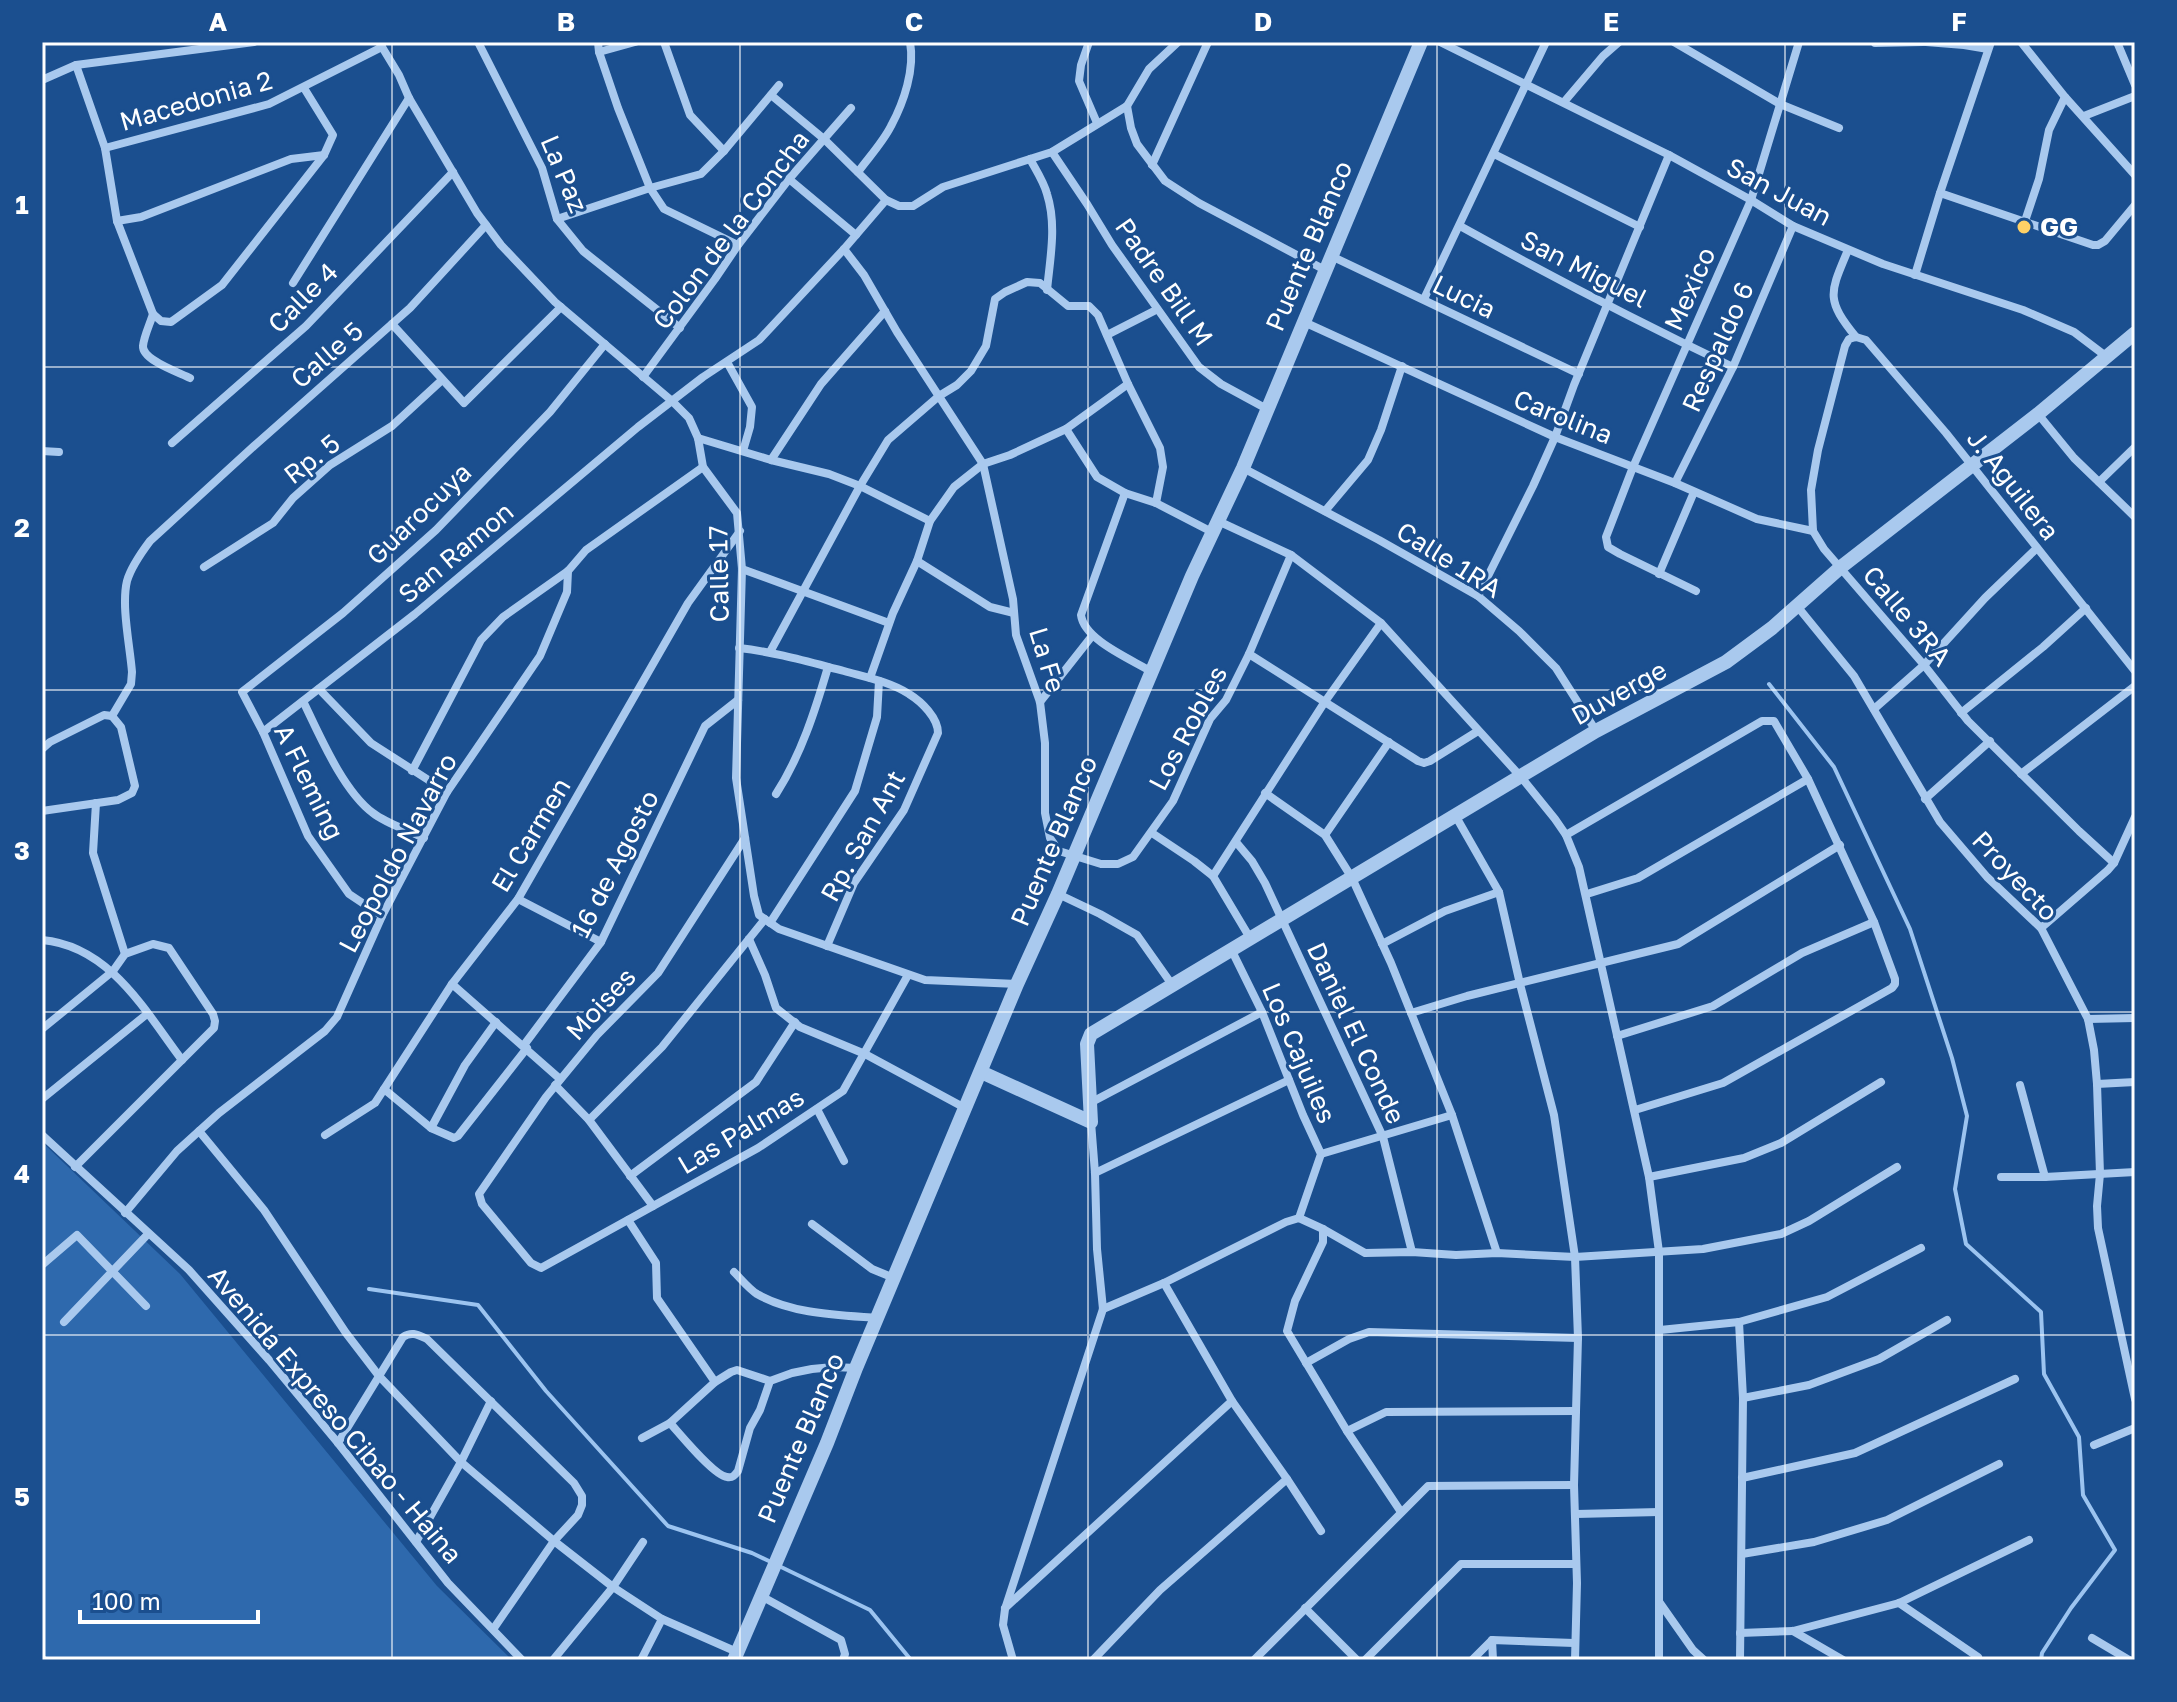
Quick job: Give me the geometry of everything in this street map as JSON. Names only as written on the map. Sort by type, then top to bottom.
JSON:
[{"type":"street","points":[[42,80],[76,65],[254,42]]},
{"type":"street","name":"La Paz","points":[[478,42],[542,168],[557,219],[583,251],[680,328]]},
{"type":"street","points":[[635,42],[599,47],[618,108],[650,188],[664,209],[738,245]]},
{"type":"street","points":[[664,42],[690,115],[724,151]]},
{"type":"street","points":[[858,172],[891,128],[902,102],[910,75],[910,42]]},
{"type":"street","points":[[1089,42],[1079,81],[1097,123]]},
{"type":"street","points":[[771,95],[824,139],[886,200],[899,206],[913,206],[943,187],[1052,152],[1127,106],[1149,69],[1178,42]]},
{"type":"street","points":[[1152,165],[1208,42]]},
{"type":"street","name":"Puente Blanco","points":[[738,1657],[1017,984],[1243,468],[1421,42]]},
{"type":"street","name":"San Juan","points":[[1440,42],[1669,155],[1793,226],[1915,275],[2023,310],[2074,332],[2107,357]]},
{"type":"street","points":[[1424,299],[1546,42]]},
{"type":"street","points":[[1564,102],[1619,42]]},
{"type":"street","points":[[1674,42],[1780,104],[1839,128]]},
{"type":"street","name":"Mexico","points":[[1659,574],[1608,547],[1606,537],[1633,467],[1751,200],[1799,42]]},
{"type":"street","points":[[2117,42],[2135,85]]},
{"type":"street","points":[[1875,43],[1990,46],[1915,275]]},
{"type":"street","points":[[2023,43],[2065,97],[2135,175]]},
{"type":"street","name":"Macedonia 2","points":[[105,148],[269,104],[381,45]]},
{"type":"street","name":"Calle 17","points":[[381,45],[453,172],[501,245],[561,307],[689,418],[698,438],[703,467],[737,513],[742,569],[736,778],[754,896],[759,915],[767,921]]},
{"type":"street","points":[[76,65],[105,148],[117,221],[157,317],[171,322],[222,285],[324,155],[333,135],[304,88]]},
{"type":"street","points":[[557,219],[701,174],[779,85]]},
{"type":"street","points":[[2084,116],[2135,96]]},
{"type":"street","points":[[2025,221],[2039,179],[2049,130],[2065,97]]},
{"type":"street","points":[[293,283],[409,98]]},
{"type":"street","name":"Lucia","points":[[1127,106],[1137,144],[1152,165],[1165,181],[1199,203],[1328,263],[1424,299],[1579,374]]},
{"type":"street","name":"Colon de la Concha","points":[[643,377],[789,179],[851,108]]},
{"type":"street","name":"Padre Bill M","points":[[1052,152],[1156,310],[1199,367],[1221,384],[1267,409]]},
{"type":"street","points":[[1494,154],[1640,227]]},
{"type":"street","points":[[117,221],[141,217],[291,159],[324,155]]},
{"type":"street","points":[[1478,596],[1555,437],[1669,155]]},
{"type":"street","points":[[1030,159],[1047,191],[1051,211],[1047,290]]},
{"type":"street","name":"Calle 4","points":[[172,443],[306,326],[453,172]]},
{"type":"street","points":[[789,179],[856,235]]},
{"type":"street","points":[[1940,193],[2098,245],[2105,241],[2135,205]]},
{"type":"street","name":"San Ramon","points":[[263,732],[415,614],[638,427],[759,340],[886,200]]},
{"type":"street","name":"Calle 5","points":[[112,716],[131,684],[125,603],[127,579],[150,541],[410,308],[486,225]]},
{"type":"street","name":"San Miguel","points":[[1460,226],[1567,285],[1733,367]]},
{"type":"street","name":"Respaldo 6","points":[[1675,483],[1733,367],[1793,226]]},
{"type":"street","points":[[844,249],[864,275],[983,464]]},
{"type":"street","name":"J. Aguilera","points":[[1848,250],[1834,284],[1833,302],[1853,338],[1866,340],[1972,465],[2135,671]]},
{"type":"street","points":[[770,652],[888,440],[971,371],[986,346],[995,299],[1027,282],[1040,283],[1068,306],[1089,306],[1098,315],[1160,448],[1163,467],[1156,503]]},
{"type":"street","points":[[392,324],[464,403],[561,307]]},
{"type":"street","points":[[1107,335],[1156,310]]},
{"type":"street","points":[[771,460],[821,384],[885,311]]},
{"type":"street","points":[[157,317],[143,351],[148,358],[190,378]]},
{"type":"street","name":"Carolina","points":[[1304,322],[1555,437],[1675,483],[1757,519],[1813,531]]},
{"type":"street","name":"Duverge","points":[[1089,1103],[1088,1039],[1091,1034],[1596,731],[1726,662],[2135,333]]},
{"type":"street","points":[[1813,531],[1811,490],[1818,450],[1845,346],[1853,338]]},
{"type":"street","name":"Guarocuya","points":[[242,692],[343,613],[436,530],[550,412],[605,344]]},
{"type":"street","points":[[727,362],[752,407],[743,451]]},
{"type":"street","points":[[1325,511],[1368,460],[1402,366]]},
{"type":"street","name":"Rp. 5","points":[[204,567],[273,523],[293,498],[330,465],[392,426],[442,380]]},
{"type":"street","points":[[589,1120],[662,1047],[767,921],[855,791],[877,717],[874,680],[889,623],[917,561],[930,521],[954,487],[983,464],[1066,429],[1128,384]]},
{"type":"street","points":[[2038,414],[2074,458],[2135,517]]},
{"type":"street","points":[[1066,429],[1097,477],[1125,493],[1291,555],[1381,623],[1521,777],[1566,835],[1587,894],[1649,1177],[1659,1252],[1659,1660]]},
{"type":"street","points":[[698,438],[829,474],[930,521]]},
{"type":"street","points":[[2099,482],[2135,447]]},
{"type":"street","points":[[42,451],[59,452]]},
{"type":"street","name":"La Fe","points":[[983,464],[1013,599],[1016,635],[1040,702],[1045,743],[1045,813],[1050,838],[1059,851],[1074,857]]},
{"type":"street","points":[[412,771],[481,640],[503,617],[568,571],[586,550],[703,467]]},
{"type":"street","name":"Calle 1RA","points":[[1243,468],[1478,596],[1556,668],[1596,731]]},
{"type":"street","points":[[1694,492],[1659,574],[1696,591]]},
{"type":"street","points":[[1125,493],[1081,615],[1082,622],[1092,636],[1152,672]]},
{"type":"street","name":"El Carmen","points":[[325,1135],[375,1103],[452,984],[518,899],[688,603],[740,531]]},
{"type":"street","name":"Calle 3RA","points":[[1813,531],[1824,549],[1961,713],[2114,863]]},
{"type":"street","points":[[1874,709],[1924,665],[1985,598],[2037,548]]},
{"type":"street","name":"Los Robles","points":[[1074,857],[1101,864],[1118,864],[1133,857],[1152,833],[1173,801],[1210,719],[1226,700],[1249,654],[1291,555]]},
{"type":"street","points":[[917,561],[990,607],[1014,613]]},
{"type":"street","points":[[742,569],[889,623]]},
{"type":"street","name":"Leopoldo Navarro","points":[[125,1213],[177,1151],[219,1113],[325,1031],[337,1017],[382,916],[447,792],[540,656],[567,592],[568,571]]},
{"type":"street","name":"Proyecto","points":[[1797,606],[1854,676],[1940,822],[1987,877],[2041,928],[2088,1019],[2097,1084],[2098,1228],[2135,1399]]},
{"type":"street","points":[[1961,713],[2086,608]]},
{"type":"street","points":[[1213,876],[1324,703],[1381,623]]},
{"type":"street","points":[[1040,702],[1092,636]]},
{"type":"street","name":"Rp. San Ant","points":[[739,648],[770,652],[874,680],[909,694],[938,725],[938,733],[904,810],[854,883],[827,946]]},
{"type":"street","points":[[1249,654],[1418,761],[1424,763],[1478,731]]},
{"type":"street","points":[[776,794],[802,744],[828,667]]},
{"type":"street","points":[[2021,774],[2135,686]]},
{"type":"street","points":[[319,689],[371,743],[447,792]]},
{"type":"street","name":"A Fleming","points":[[242,692],[263,732],[308,836],[349,894],[382,916]]},
{"type":"street","name":"16 de Agosto","points":[[431,1128],[451,1138],[458,1136],[601,942],[705,726],[738,700]]},
{"type":"street","points":[[303,701],[352,792],[373,814],[424,838]]},
{"type":"street","points":[[42,749],[104,715],[112,716],[121,727],[135,786],[132,793],[118,800],[42,811]]},
{"type":"street","points":[[1566,835],[1762,721],[1774,721],[1808,779],[1840,845],[1895,979],[1892,988],[1723,1083],[1635,1110]]},
{"type":"street","points":[[1925,799],[1990,741]]},
{"type":"street","points":[[1325,835],[1389,742]]},
{"type":"street","points":[[1587,894],[1638,878],[1808,779]]},
{"type":"street","points":[[1265,793],[1325,835],[1352,878],[1452,1115],[1497,1253]]},
{"type":"street","points":[[96,803],[93,853],[125,954]]},
{"type":"street","points":[[1455,815],[1499,892],[1554,1115],[1575,1257],[1578,1338],[1574,1485],[1575,1660]]},
{"type":"street","points":[[2041,928],[2114,863],[2132,831],[2135,817]]},
{"type":"street","points":[[1152,833],[1213,876],[1250,938]]},
{"type":"street","name":"Moises","points":[[541,1268],[531,1263],[482,1204],[479,1194],[558,1082],[597,1035],[658,973],[745,837]]},
{"type":"street","name":"Daniel El Conde","points":[[1236,842],[1265,883],[1383,1137],[1412,1252]]},
{"type":"street","points":[[1411,1013],[1467,996],[1678,944],[1840,845]]},
{"type":"street","points":[[1382,944],[1445,911],[1499,892]]},
{"type":"street","points":[[1058,894],[1137,935],[1173,986]]},
{"type":"street","points":[[518,899],[601,942]]},
{"type":"street","points":[[767,921],[779,929],[925,980],[1017,984]]},
{"type":"street","points":[[1617,1036],[1713,1006],[1802,953],[1874,922]]},
{"type":"street","points":[[749,939],[776,1008],[800,1027],[865,1054],[965,1108]]},
{"type":"street","points":[[42,940],[58,941],[80,950],[113,971],[182,1060]]},
{"type":"street","points":[[42,1029],[113,971],[125,954],[153,944],[169,948],[215,1021],[214,1028],[75,1167]]},
{"type":"street","name":"Los Cajuiles","points":[[1231,949],[1262,1012],[1321,1154],[1299,1218]]},
{"type":"street","name":"Las Palmas","points":[[541,1268],[758,1148],[843,1091],[908,975]]},
{"type":"street","points":[[452,984],[525,1047],[558,1082],[653,1206]]},
{"type":"street","points":[[1013,1660],[1003,1625],[1005,1609],[1103,1309],[1089,1103],[1262,1012]]},
{"type":"street","points":[[42,1099],[147,1014]]},
{"type":"street","points":[[2088,1019],[2135,1018]]},
{"type":"street","points":[[384,1089],[431,1128],[465,1065],[496,1022]]},
{"type":"street","points":[[630,1176],[756,1082],[795,1022]]},
{"type":"street","points":[[981,1072],[1091,1122]]},
{"type":"street","points":[[1095,1173],[1289,1080]]},
{"type":"street","points":[[1649,1177],[1744,1158],[1781,1143],[1881,1082]]},
{"type":"street","points":[[2097,1084],[2135,1082]]},
{"type":"street","points":[[2020,1085],[2045,1177]]},
{"type":"street","points":[[817,1109],[844,1161]]},
{"type":"street","points":[[1321,1154],[1452,1115]]},
{"type":"street","points":[[199,1131],[264,1210],[346,1333],[379,1376],[461,1462],[613,1587],[662,1619],[738,1657]]},
{"type":"street","name":"Avenida Expreso Cibao - Haina","points":[[42,1135],[189,1270],[338,1443],[448,1583],[522,1660]]},
{"type":"street","points":[[1103,1309],[1299,1218],[1365,1253],[1497,1253],[1575,1257],[1703,1249],[1781,1234],[1809,1221],[1897,1167]]},
{"type":"street","points":[[2001,1177],[2135,1172]]},
{"type":"street","points":[[628,1220],[656,1263],[657,1298],[715,1382]]},
{"type":"street","points":[[812,1224],[872,1269],[894,1278]]},
{"type":"street","points":[[1323,1229],[1323,1242],[1295,1301],[1287,1331],[1347,1431],[1401,1512]]},
{"type":"street","points":[[64,1322],[148,1234]]},
{"type":"street","points":[[42,1265],[77,1235],[146,1306]]},
{"type":"street","points":[[1660,1330],[1739,1322],[1827,1297],[1921,1248]]},
{"type":"street","points":[[734,1272],[755,1293],[785,1306],[877,1318]]},
{"type":"street","points":[[1164,1283],[1232,1401],[1321,1531]]},
{"type":"street","points":[[1743,1398],[1809,1385],[1879,1359],[1947,1320]]},
{"type":"street","points":[[1739,1322],[1743,1398],[1740,1660]]},
{"type":"street","points":[[1306,1363],[1349,1339],[1369,1332],[1578,1338]]},
{"type":"street","points":[[338,1443],[403,1337],[416,1334],[427,1339],[574,1483],[582,1496],[578,1515],[554,1541],[494,1628]]},
{"type":"street","points":[[642,1438],[670,1423],[715,1382],[737,1370],[770,1381],[812,1369],[856,1368]]},
{"type":"street","points":[[1742,1478],[1855,1453],[2015,1379]]},
{"type":"street","points":[[670,1423],[716,1471],[726,1477],[733,1476],[738,1471],[750,1428],[770,1381]]},
{"type":"street","points":[[416,1542],[491,1401]]},
{"type":"street","points":[[1005,1609],[1232,1401]]},
{"type":"street","points":[[1347,1431],[1386,1412],[1576,1411]]},
{"type":"street","points":[[2094,1445],[2135,1428]]},
{"type":"street","points":[[1742,1554],[1814,1542],[1887,1520],[1999,1464]]},
{"type":"street","points":[[1093,1660],[1160,1590],[1287,1479]]},
{"type":"street","points":[[1254,1660],[1428,1486],[1574,1485]]},
{"type":"street","points":[[1576,1514],[1659,1512]]},
{"type":"street","points":[[1740,1633],[1793,1631],[1899,1603],[2029,1540]]},
{"type":"street","points":[[553,1660],[613,1587],[643,1542]]},
{"type":"street","points":[[1365,1660],[1461,1564],[1576,1564]]},
{"type":"street","points":[[761,1596],[841,1640],[845,1654],[843,1660]]},
{"type":"street","points":[[1659,1603],[1693,1650],[1704,1660]]},
{"type":"street","points":[[1899,1603],[1978,1657]]},
{"type":"street","points":[[1305,1608],[1357,1660]]},
{"type":"street","points":[[641,1660],[662,1619]]},
{"type":"street","points":[[1793,1631],[1843,1660]]},
{"type":"street","points":[[2092,1638],[2129,1660]]},
{"type":"street","points":[[1472,1660],[1492,1640],[1574,1643]]},
{"type":"street","points":[[1492,1640],[1493,1660]]},
{"type":"shaded area","points":[[42,1142],[180,1274],[437,1586],[512,1660],[42,1660]]},
{"type":"waterway","points":[[1769,684],[1834,767],[1910,929],[1952,1058],[1967,1116],[1955,1189],[1966,1244],[2041,1312],[2044,1374],[2079,1437],[2083,1495],[2115,1550],[2071,1608],[2042,1653],[2041,1660]]},
{"type":"waterway","points":[[369,1289],[478,1305],[546,1391],[668,1526],[771,1562]]},
{"type":"waterway","points":[[779,1566],[870,1610],[911,1660]]},
{"type":"place","name":"GG","points":[[2024,227]]}]
